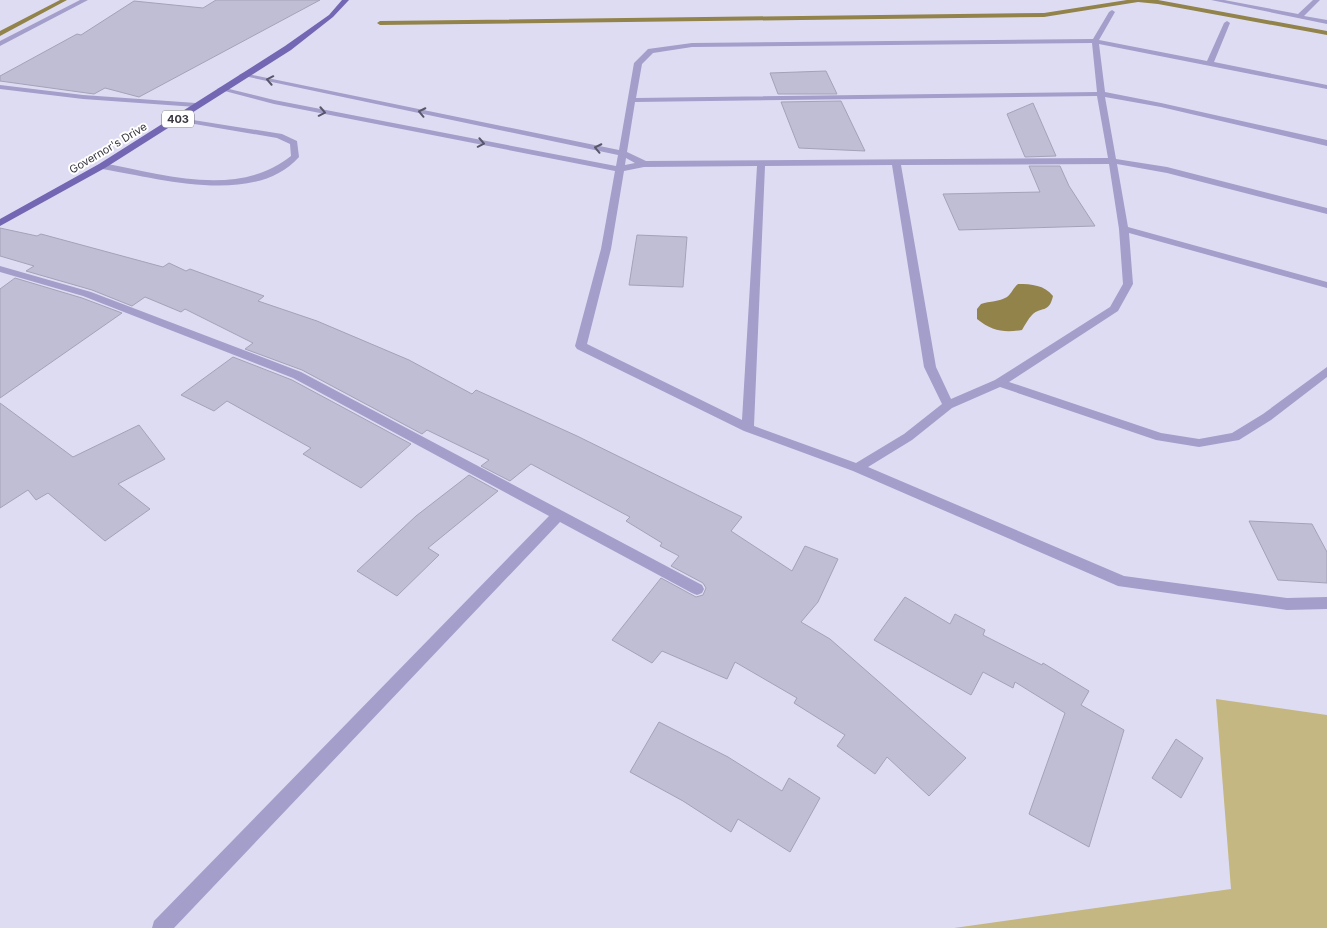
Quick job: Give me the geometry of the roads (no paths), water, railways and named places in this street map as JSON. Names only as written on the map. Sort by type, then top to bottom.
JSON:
[{"type":"main road","name":"Governor's Drive","points":[[0,223],[102,166],[295,43],[331,16],[346,0]]},
{"type":"street","points":[[0,44],[85,0]]},
{"type":"street","points":[[1217,0],[1327,22]]},
{"type":"street","points":[[1299,17],[1317,0]]},
{"type":"street","points":[[857,468],[908,437],[948,405],[999,383],[1114,309],[1128,284],[1124,229],[1101,94],[1095,41],[1112,12]]},
{"type":"street","points":[[1210,63],[1227,23]]},
{"type":"street","points":[[1327,88],[1095,41],[692,44],[651,50],[638,63],[606,249],[582,346],[748,428],[857,468],[1123,582],[1287,604],[1327,603]]},
{"type":"street","points":[[243,75],[622,153],[644,164]]},
{"type":"street","points":[[0,87],[82,97],[196,105]]},
{"type":"street","points":[[221,89],[274,102],[619,169],[644,164],[1113,160],[1168,170],[1327,211]]},
{"type":"street","points":[[631,100],[1101,94],[1161,105],[1327,143]]},
{"type":"street","points":[[102,166],[188,180],[226,183],[255,179],[278,170],[295,157],[294,144],[280,136],[177,119]]},
{"type":"street","points":[[896,162],[930,367],[948,405]]},
{"type":"street","points":[[748,428],[761,164]]},
{"type":"street","points":[[1124,229],[1327,285]]},
{"type":"street","points":[[0,269],[87,294],[297,375],[697,589]]},
{"type":"street","points":[[999,383],[1160,437],[1199,443],[1235,437],[1267,417],[1327,371]]},
{"type":"street","points":[[161,928],[558,515]]},
{"type":"waterway","points":[[0,34],[64,0]]},
{"type":"waterway","points":[[380,23],[1044,15],[1138,0],[1327,33]]}]
